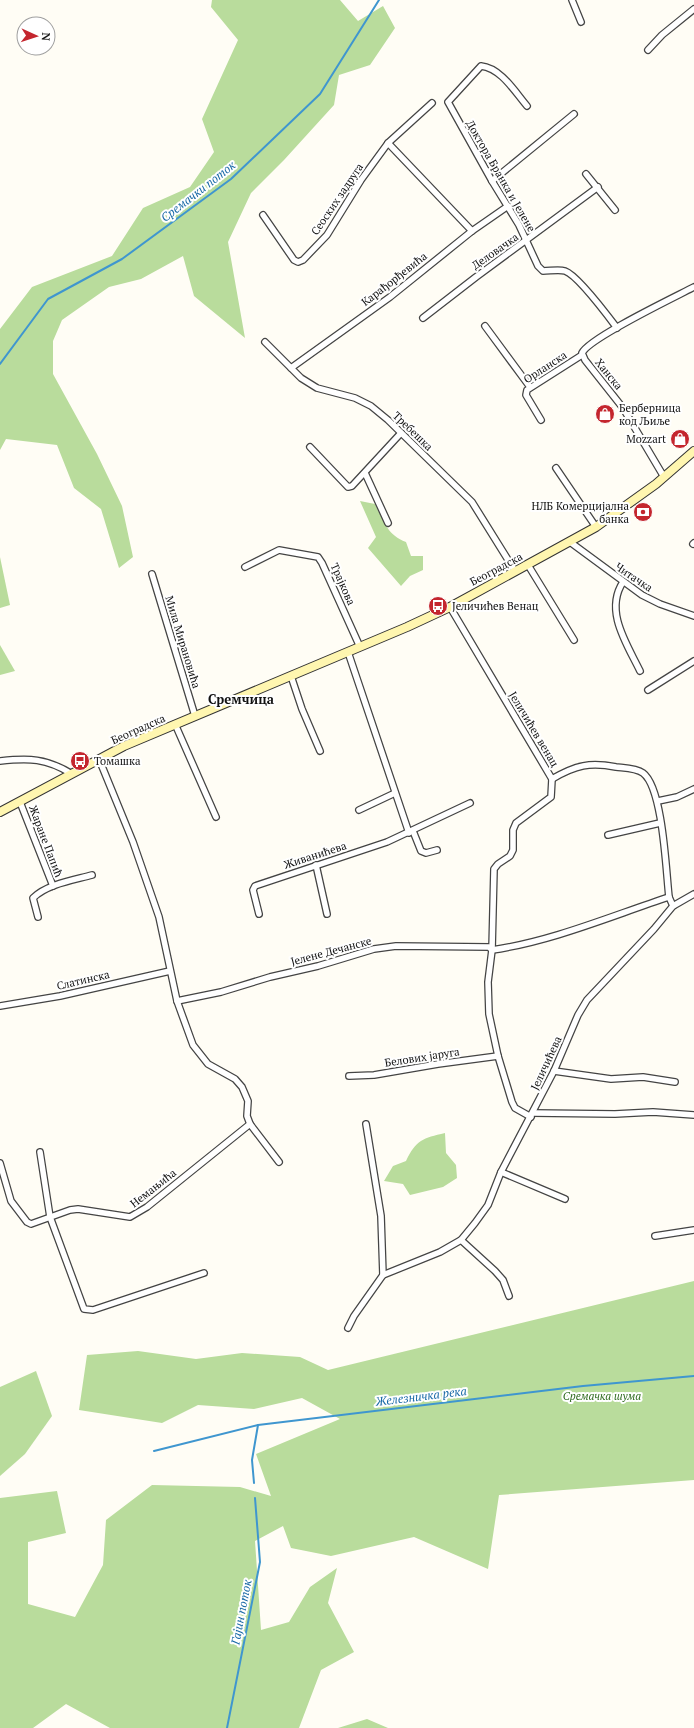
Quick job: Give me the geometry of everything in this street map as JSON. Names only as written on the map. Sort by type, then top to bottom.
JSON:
[{"type":"main road","name":"Београдска","points":[[0,812],[99,759],[175,724],[360,647],[450,607],[596,527],[664,477],[694,451]]},
{"type":"street","points":[[572,0],[581,22]]},
{"type":"street","points":[[648,50],[662,35],[694,9]]},
{"type":"street","name":"Доктора Бранка и Јелене","points":[[527,106],[501,76],[486,67],[480,66],[452,94],[448,102],[492,181],[508,206],[541,270],[562,270],[571,274],[602,308],[617,328]]},
{"type":"street","name":"Сеоских задруга","points":[[263,215],[294,260],[298,262],[303,260],[327,235],[361,180],[388,143],[432,103]]},
{"type":"street","points":[[492,181],[574,114]]},
{"type":"street","points":[[388,143],[472,231]]},
{"type":"street","points":[[586,174],[615,210]]},
{"type":"street","name":"Деловачка","points":[[423,318],[476,277],[598,188]]},
{"type":"street","name":"Карађорђевића","points":[[291,368],[390,297],[472,231],[508,206]]},
{"type":"street","name":"Ханска","points":[[664,477],[623,408],[582,355],[585,348],[617,328],[694,287]]},
{"type":"street","points":[[485,326],[530,387]]},
{"type":"street","name":"Требешка","points":[[265,342],[301,378],[317,388],[355,398],[371,406],[401,433],[472,502],[515,571]]},
{"type":"street","name":"Орланска","points":[[541,420],[526,394],[530,387],[582,355]]},
{"type":"street","points":[[310,447],[348,487],[352,486],[365,473],[401,433]]},
{"type":"street","points":[[556,468],[596,527]]},
{"type":"street","points":[[365,473],[388,523]]},
{"type":"street","name":"Читачка","points":[[570,542],[623,582],[650,600],[694,616]]},
{"type":"street","name":"Трајкова","points":[[245,567],[279,550],[318,557],[360,647]]},
{"type":"street","points":[[528,565],[574,640]]},
{"type":"street","name":"Мила Мирановића","points":[[152,574],[194,716]]},
{"type":"street","points":[[623,582],[616,593],[615,611],[620,628],[640,671]]},
{"type":"street","name":"Јеличићев венац","points":[[450,607],[552,779],[551,797],[516,823],[513,830],[513,850],[510,856],[498,864],[494,869],[492,950]]},
{"type":"street","points":[[348,652],[395,793],[411,832],[421,851],[426,853],[437,850]]},
{"type":"street","points":[[648,690],[694,661]]},
{"type":"street","points":[[291,676],[302,709],[320,751]]},
{"type":"street","points":[[175,724],[216,817]]},
{"type":"street","points":[[0,761],[18,758],[40,760],[72,774]]},
{"type":"street","points":[[99,759],[133,842],[159,917],[177,1000],[188,1032],[198,1052],[208,1064],[234,1079],[242,1086],[248,1101],[248,1116],[250,1124],[279,1162]]},
{"type":"street","points":[[552,779],[567,770],[599,763],[638,770],[648,778],[658,801],[669,897],[673,906],[694,894]]},
{"type":"street","points":[[658,801],[677,797],[694,789]]},
{"type":"street","points":[[359,810],[395,793]]},
{"type":"street","name":"Жаране Папић","points":[[20,802],[53,886]]},
{"type":"street","name":"Живанићева","points":[[259,914],[253,890],[255,886],[387,842],[470,803]]},
{"type":"street","points":[[608,835],[660,824]]},
{"type":"street","points":[[316,865],[327,914]]},
{"type":"street","name":"Жаране Папић","points":[[38,917],[33,898],[53,886],[92,875]]},
{"type":"street","points":[[669,897],[546,938],[516,946],[492,950],[488,1001],[489,1014],[498,1056],[515,1108],[532,1115],[653,1112],[694,1115]]},
{"type":"street","name":"Јеличићева","points":[[383,1275],[440,1252],[460,1240],[475,1223],[488,1205],[501,1172],[554,1071],[578,1014],[587,1000],[654,929],[673,906]]},
{"type":"street","name":"Јелене Дечанске","points":[[177,1000],[221,992],[270,977],[318,966],[374,949],[396,946],[428,946],[489,947],[492,950]]},
{"type":"street","name":"Слатинска","points":[[0,1006],[60,996],[170,971]]},
{"type":"street","name":"Белових јаруга","points":[[349,1076],[374,1075],[498,1056]]},
{"type":"street","points":[[554,1071],[610,1079],[643,1077],[676,1082]]},
{"type":"street","name":"Немањића","points":[[1,1170],[11,1201],[27,1222],[31,1224],[70,1210],[78,1209],[130,1217],[135,1215],[250,1124]]},
{"type":"street","points":[[348,1328],[354,1316],[383,1275],[381,1216],[366,1124]]},
{"type":"street","points":[[40,1152],[50,1217],[84,1309],[93,1310],[204,1273]]},
{"type":"street","points":[[0,1163],[1,1170]]},
{"type":"street","points":[[501,1172],[565,1199]]},
{"type":"street","points":[[655,1236],[694,1230]]},
{"type":"street","points":[[460,1240],[503,1280],[509,1296]]},
{"type":"green space","points":[[212,0],[340,0],[358,21],[383,6],[395,28],[370,65],[339,75],[334,105],[284,160],[251,193],[228,242],[245,338],[194,296],[183,256],[141,279],[109,287],[62,320],[53,341],[53,374],[97,454],[122,506],[133,557],[119,568],[101,509],[74,488],[57,445],[6,439],[0,450],[0,329],[32,287],[112,256],[143,208],[190,187],[214,152],[202,119],[238,40],[211,7]]},
{"type":"green space","points":[[360,501],[375,504],[384,522],[394,536],[406,542],[411,556],[423,556],[423,570],[410,576],[401,586],[368,548],[376,537]]},
{"type":"green space","points":[[0,557],[10,605],[0,608]]},
{"type":"green space","points":[[0,645],[15,671],[0,675]]},
{"type":"green space","points":[[445,1133],[446,1153],[456,1165],[457,1178],[443,1187],[410,1195],[403,1184],[384,1181],[393,1166],[406,1161],[417,1144],[431,1137]]},
{"type":"green space","name":"Сремачка шума","points":[[694,1281],[694,1480],[499,1495],[488,1569],[414,1537],[331,1556],[291,1548],[283,1526],[255,1541],[261,1630],[289,1622],[310,1587],[337,1568],[328,1603],[354,1652],[321,1670],[299,1728],[110,1728],[66,1704],[33,1728],[0,1728],[0,1498],[57,1491],[66,1533],[28,1542],[28,1604],[75,1617],[103,1565],[106,1520],[152,1485],[240,1487],[271,1496],[256,1454],[340,1419],[302,1398],[254,1409],[198,1405],[162,1423],[79,1410],[87,1355],[138,1351],[196,1359],[242,1353],[300,1357],[328,1370]]},
{"type":"green space","points":[[36,1371],[52,1416],[25,1454],[0,1476],[0,1387]]},
{"type":"green space","points":[[367,1719],[388,1728],[338,1728]]},
{"type":"waterway","name":"Сремачки поток","points":[[0,364],[48,299],[122,259],[231,179],[320,94],[379,0]]},
{"type":"waterway","name":"Железничка река","points":[[154,1451],[258,1425],[583,1386],[694,1376]]},
{"type":"waterway","name":"Гајин поток","points":[[254,1483],[252,1460],[258,1425]]},
{"type":"waterway","name":"Гајин поток","points":[[227,1728],[260,1562],[255,1498]]},
{"type":"place","name":"Берберница код Љиље","points":[[605,414]]},
{"type":"place","name":"Mozzart","points":[[680,439]]},
{"type":"place","name":"НЛБ Комерцијална банка","points":[[643,512]]},
{"type":"place","name":"Јеличићев Венац","points":[[438,606]]},
{"type":"place","name":"Томашка","points":[[80,761]]},
{"type":"district","name":"Сремчица","points":[[241,699]]}]
